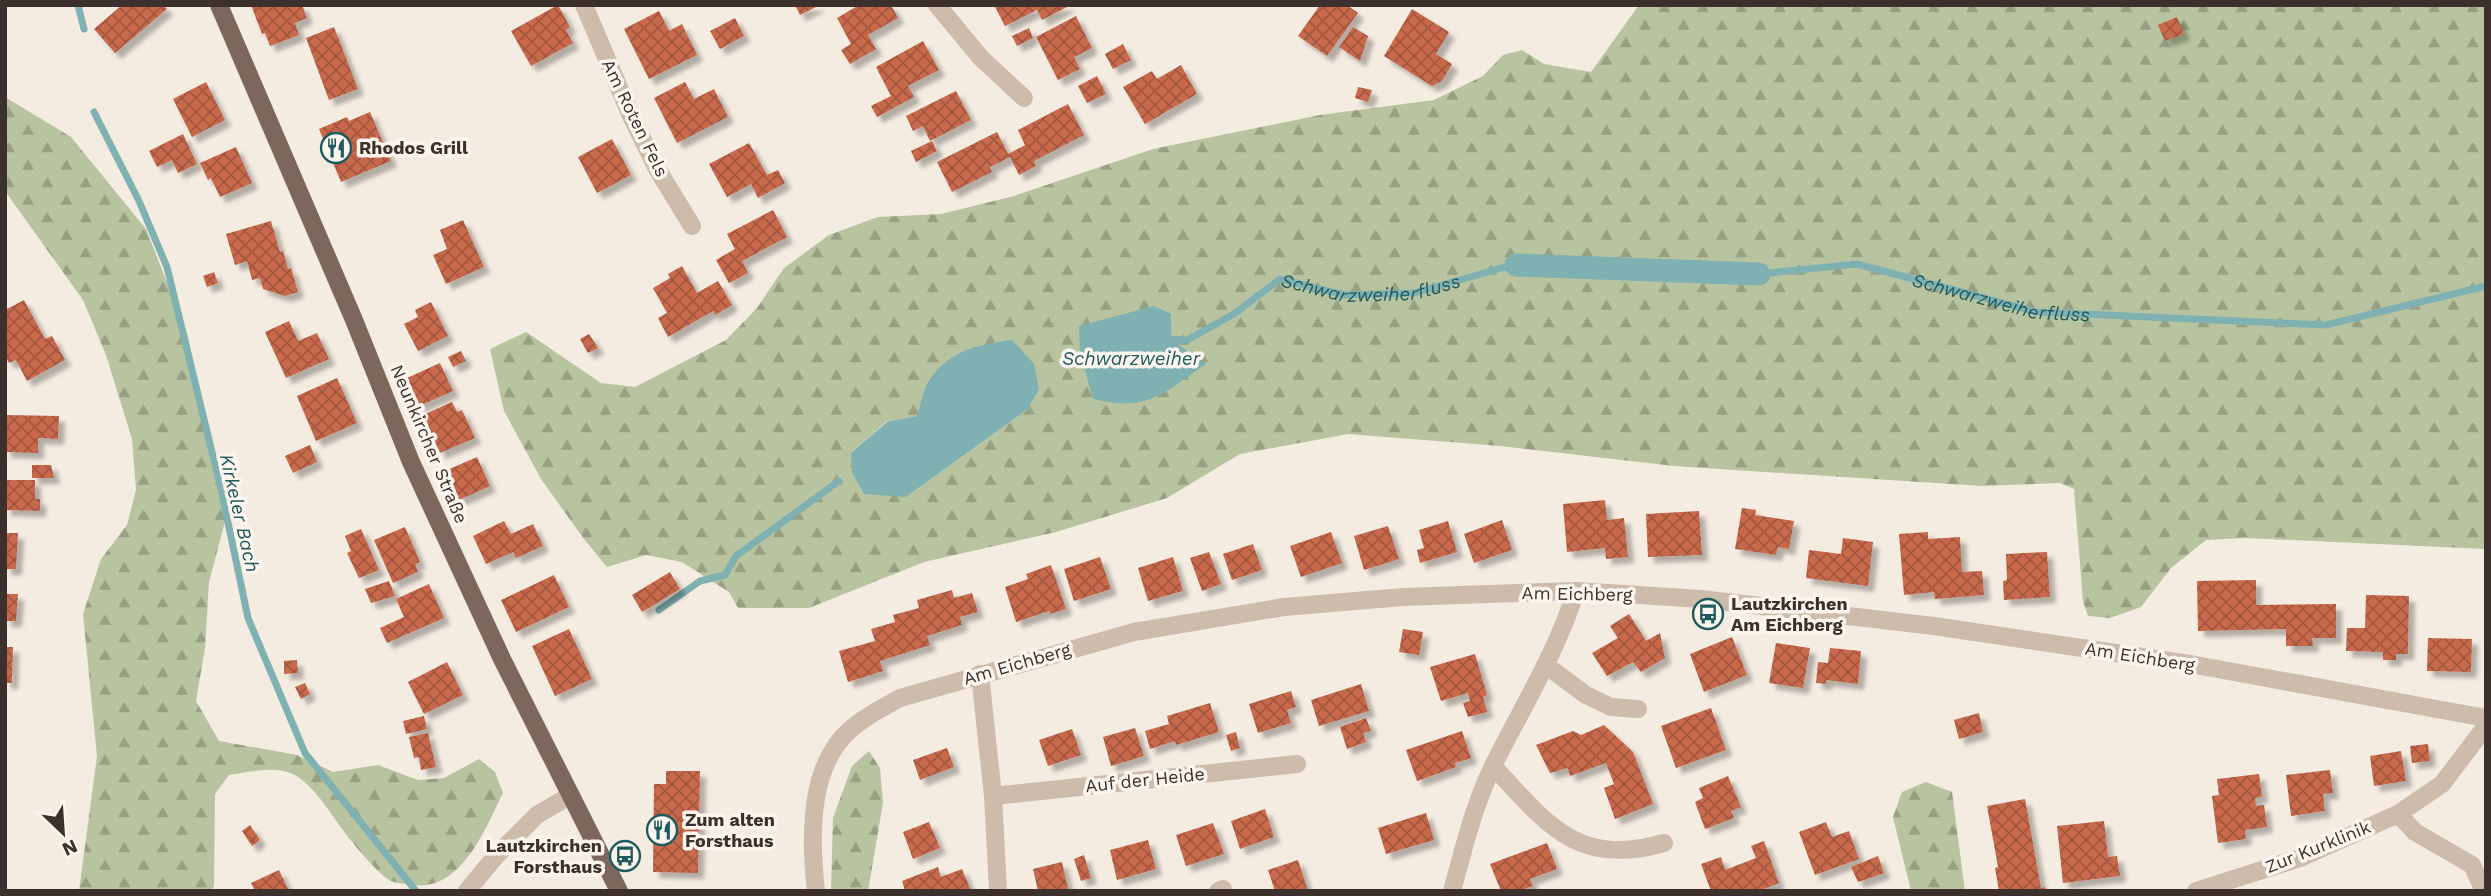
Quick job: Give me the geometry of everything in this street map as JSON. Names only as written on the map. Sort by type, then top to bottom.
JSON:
[{"type":"main road","name":"Neunkircher Straße","points":[[219,5],[354,320],[411,462],[502,659],[619,891]]},
{"type":"street","name":"Am Roten Fels","points":[[584,5],[651,157],[692,226]]},
{"type":"street","points":[[937,5],[981,58],[1024,98]]},
{"type":"street","points":[[1452,891],[1471,818],[1493,766],[1547,666],[1576,591]]},
{"type":"street","name":"Am Eichberg","points":[[816,891],[814,846],[821,777],[832,751],[850,730],[873,713],[900,698],[1134,632],[1284,607],[1403,597],[1576,591],[1701,599],[1934,626],[2190,664],[2486,718]]},
{"type":"street","points":[[1547,666],[1586,695],[1611,708],[1638,709]]},
{"type":"street","points":[[980,674],[993,796],[998,891]]},
{"type":"street","name":"Zur Kurklinik","points":[[2196,891],[2300,858],[2398,814],[2442,784],[2486,726]]},
{"type":"street","name":"Auf der Heide","points":[[993,796],[1297,764]]},
{"type":"street","points":[[1493,766],[1539,815],[1568,838],[1594,848],[1620,851],[1645,849],[1664,843]]},
{"type":"street","points":[[467,891],[495,857],[537,815],[571,795]]},
{"type":"street","points":[[2398,814],[2415,832],[2472,865],[2484,891]]},
{"type":"green space","points":[[1639,5],[2486,5],[2486,549],[2246,538],[2206,540],[2171,568],[2141,607],[2110,618],[2088,616],[2083,601],[2074,489],[2060,483],[1982,486],[1674,466],[1500,446],[1348,434],[1240,454],[1167,498],[1056,532],[924,562],[809,608],[738,608],[729,592],[682,562],[646,555],[607,567],[541,479],[504,411],[490,349],[526,332],[601,383],[635,387],[726,340],[757,308],[784,268],[829,235],[878,217],[941,214],[1014,196],[1153,149],[1320,115],[1434,100],[1483,76],[1503,55],[1522,50],[1544,64],[1591,72]],"holes":[[[1171,314],[1172,340],[1093,399]],[[1039,390],[1028,409],[906,497],[851,453],[887,421]]]},
{"type":"green space","points":[[5,97],[71,137],[146,229],[187,333],[227,514],[209,582],[205,648],[196,701],[219,741],[297,755],[333,772],[378,765],[418,780],[444,778],[479,759],[495,772],[503,793],[468,857],[442,880],[426,885],[391,881],[360,852],[305,783],[290,773],[264,770],[229,775],[215,794],[214,886],[211,891],[79,891],[97,756],[83,614],[101,559],[127,525],[136,490],[132,439],[106,355],[83,300],[5,191]]},
{"type":"green space","points":[[869,751],[880,768],[883,803],[868,891],[831,891],[833,818],[852,766]]},
{"type":"green space","points":[[1926,782],[1952,792],[1965,891],[1911,891],[1893,817],[1902,792]]},
{"type":"water","name":"Schwarzweiher","points":[[1154,306],[1171,314],[1172,340],[1206,364],[1154,398],[1127,404],[1093,399],[1080,353],[1079,326]]},
{"type":"water","points":[[1012,340],[1034,364],[1039,390],[1028,409],[906,497],[864,494],[852,472],[851,453],[888,421],[917,416],[928,383],[946,362],[966,350]]},
{"type":"building","points":[[122,5],[164,5],[167,9],[115,53],[94,29]]},
{"type":"building","points":[[251,5],[302,5],[307,18],[295,23],[299,35],[270,46],[265,33],[262,34]]},
{"type":"building","points":[[558,5],[570,27],[566,30],[573,43],[531,66],[511,31]]},
{"type":"building","points":[[795,5],[820,5],[800,15]]},
{"type":"building","points":[[859,5],[891,5],[898,18],[868,35],[876,49],[850,64],[841,50],[851,44],[837,18]]},
{"type":"building","points":[[994,5],[1071,5],[1042,20],[1037,10],[1005,26]]},
{"type":"building","points":[[1320,5],[1347,5],[1358,13],[1327,56],[1298,36]]},
{"type":"building","points":[[1412,9],[1449,32],[1436,54],[1452,64],[1442,81],[1432,86],[1384,56]]},
{"type":"building","points":[[659,11],[669,31],[682,24],[697,55],[649,79],[624,29]]},
{"type":"building","points":[[1076,16],[1092,48],[1074,57],[1080,69],[1058,80],[1036,37]]},
{"type":"building","points":[[2177,17],[2184,34],[2165,41],[2158,25]]},
{"type":"building","points":[[735,18],[744,36],[720,49],[710,31]]},
{"type":"building","points":[[334,27],[358,89],[329,100],[306,38]]},
{"type":"building","points":[[1353,27],[1368,36],[1360,61],[1339,47]]},
{"type":"building","points":[[1029,28],[1033,38],[1017,46],[1012,36]]},
{"type":"building","points":[[923,41],[939,70],[908,86],[914,97],[877,117],[871,106],[891,96],[876,67]]},
{"type":"building","points":[[1123,44],[1131,60],[1113,69],[1105,54]]},
{"type":"building","points":[[1181,65],[1197,94],[1145,124],[1123,87],[1152,71],[1157,79]]},
{"type":"building","points":[[1097,76],[1106,94],[1087,103],[1078,86]]},
{"type":"building","points":[[206,82],[225,120],[192,137],[173,99]]},
{"type":"building","points":[[685,82],[694,99],[714,89],[728,117],[677,143],[654,98]]},
{"type":"building","points":[[1358,87],[1372,90],[1368,102],[1355,98]]},
{"type":"building","points":[[956,91],[971,120],[930,141],[923,126],[913,131],[906,116]]},
{"type":"building","points":[[1068,104],[1084,135],[1034,161],[1036,166],[1019,175],[1010,157],[990,167],[992,172],[952,192],[937,162],[997,132],[1008,154],[1025,145],[1018,130]]},
{"type":"building","points":[[370,112],[391,161],[341,182],[319,129],[347,117],[349,121]]},
{"type":"building","points":[[183,134],[197,164],[178,173],[172,160],[157,167],[149,151]]},
{"type":"building","points":[[612,139],[631,175],[597,193],[578,157]]},
{"type":"building","points":[[932,141],[937,151],[916,162],[911,151]]},
{"type":"building","points":[[749,143],[767,175],[778,170],[785,183],[758,198],[751,184],[727,197],[709,164]]},
{"type":"building","points":[[236,147],[252,183],[220,197],[200,163]]},
{"type":"building","points":[[773,210],[787,237],[742,261],[748,273],[729,283],[716,260],[735,249],[727,234]]},
{"type":"building","points":[[463,220],[484,267],[446,284],[433,255],[447,249],[440,230]]},
{"type":"building","points":[[271,221],[280,252],[283,251],[288,269],[291,268],[298,292],[285,296],[263,289],[260,278],[252,280],[247,261],[235,265],[226,234]]},
{"type":"building","points":[[682,266],[697,293],[718,281],[732,305],[715,315],[713,311],[668,337],[658,318],[667,313],[653,288],[670,278],[668,274]]},
{"type":"building","points":[[214,272],[218,283],[207,287],[203,276]]},
{"type":"building","points":[[24,300],[45,339],[52,336],[65,360],[27,381],[16,360],[9,363],[5,356],[5,310]]},
{"type":"building","points":[[431,302],[448,336],[418,351],[404,324],[418,317],[415,310]]},
{"type":"building","points":[[289,321],[298,341],[317,333],[329,359],[286,378],[265,332]]},
{"type":"building","points":[[589,334],[598,348],[588,353],[580,339]]},
{"type":"building","points":[[461,351],[466,361],[453,367],[448,357]]},
{"type":"building","points":[[440,363],[453,391],[419,406],[407,378]]},
{"type":"building","points":[[337,378],[357,423],[316,441],[297,396]]},
{"type":"building","points":[[452,402],[457,412],[462,410],[475,438],[440,453],[423,415]]},
{"type":"building","points":[[5,415],[59,416],[58,439],[38,438],[38,453],[5,452]]},
{"type":"building","points":[[310,445],[317,462],[293,473],[285,456]]},
{"type":"building","points":[[477,457],[490,486],[459,500],[445,471]]},
{"type":"building","points":[[32,465],[51,465],[54,478],[32,478]]},
{"type":"building","points":[[5,480],[35,480],[35,499],[40,499],[40,511],[5,510]]},
{"type":"building","points":[[1605,500],[1607,520],[1624,518],[1628,557],[1606,559],[1605,548],[1567,552],[1563,504]]},
{"type":"building","points":[[1742,508],[1756,510],[1755,515],[1794,521],[1789,549],[1778,547],[1776,555],[1735,549]]},
{"type":"building","points":[[1699,511],[1702,555],[1648,557],[1646,514]]},
{"type":"building","points":[[1502,520],[1512,550],[1474,563],[1464,534]]},
{"type":"building","points":[[504,521],[511,534],[533,524],[543,546],[516,558],[513,552],[486,564],[473,536]]},
{"type":"building","points":[[1448,521],[1457,552],[1420,563],[1417,550],[1424,548],[1419,530]]},
{"type":"building","points":[[1388,526],[1399,559],[1364,570],[1354,536]]},
{"type":"building","points":[[405,527],[420,562],[415,564],[418,572],[393,583],[374,540]]},
{"type":"building","points":[[361,529],[379,570],[359,578],[347,553],[351,551],[345,536]]},
{"type":"building","points":[[1331,532],[1342,563],[1301,577],[1290,546]]},
{"type":"building","points":[[1928,532],[1928,539],[1960,537],[1962,572],[1982,571],[1984,595],[1935,599],[1934,592],[1904,595],[1899,534]]},
{"type":"building","points":[[5,533],[18,533],[16,569],[5,569]]},
{"type":"building","points":[[1843,538],[1873,542],[1868,586],[1806,578],[1809,550],[1841,554]]},
{"type":"building","points":[[1253,544],[1262,570],[1232,580],[1223,554]]},
{"type":"building","points":[[1209,552],[1221,584],[1202,591],[1190,558]]},
{"type":"building","points":[[2047,552],[2050,597],[2004,600],[2003,581],[2007,580],[2006,554]]},
{"type":"building","points":[[1100,557],[1111,589],[1074,601],[1064,569]]},
{"type":"building","points":[[1173,557],[1183,591],[1148,601],[1138,568]]},
{"type":"building","points":[[1051,565],[1066,609],[1050,614],[1049,611],[1016,622],[1005,587],[1028,579],[1026,574]]},
{"type":"building","points":[[670,572],[680,589],[642,612],[632,595]]},
{"type":"building","points":[[554,575],[569,607],[516,632],[501,600]]},
{"type":"building","points":[[2256,580],[2256,605],[2336,604],[2336,638],[2312,638],[2313,646],[2286,646],[2286,629],[2198,631],[2197,581]]},
{"type":"building","points":[[389,581],[395,596],[371,603],[365,589]]},
{"type":"building","points":[[429,584],[444,618],[387,643],[380,628],[404,617],[396,599]]},
{"type":"building","points":[[952,590],[954,598],[972,593],[978,612],[960,617],[962,625],[927,636],[930,645],[880,661],[883,671],[848,682],[839,651],[875,641],[871,629],[895,622],[893,615],[919,608],[917,600]]},
{"type":"building","points":[[5,594],[18,594],[16,621],[5,621]]},
{"type":"building","points":[[2366,595],[2409,596],[2408,654],[2396,654],[2396,660],[2383,660],[2383,652],[2346,651],[2347,628],[2365,628]]},
{"type":"building","points":[[1629,614],[1646,641],[1660,633],[1665,658],[1641,672],[1633,662],[1607,676],[1592,653],[1618,638],[1610,626]]},
{"type":"building","points":[[569,629],[592,679],[555,696],[532,646]]},
{"type":"building","points":[[1403,629],[1423,632],[1419,655],[1399,652]]},
{"type":"building","points":[[1732,637],[1747,675],[1704,692],[1690,654]]},
{"type":"building","points":[[2428,638],[2472,639],[2471,672],[2427,671]]},
{"type":"building","points":[[1776,643],[1810,648],[1803,688],[1769,683]]},
{"type":"building","points":[[5,647],[13,647],[12,683],[5,683]]},
{"type":"building","points":[[1830,648],[1861,651],[1858,684],[1826,680],[1826,684],[1816,683],[1818,662],[1828,663]]},
{"type":"building","points":[[1475,654],[1487,695],[1483,697],[1487,712],[1468,717],[1463,703],[1470,701],[1468,693],[1441,701],[1430,667]]},
{"type":"building","points":[[297,660],[298,673],[284,674],[284,661]]},
{"type":"building","points":[[447,662],[463,695],[424,714],[408,682]]},
{"type":"building","points":[[305,683],[310,694],[301,699],[295,687]]},
{"type":"building","points":[[1361,684],[1369,711],[1319,726],[1311,700]]},
{"type":"building","points":[[1291,691],[1296,707],[1287,710],[1291,723],[1258,733],[1249,704]]},
{"type":"building","points":[[1210,703],[1219,732],[1176,745],[1175,741],[1150,749],[1145,731],[1169,724],[1167,716]]},
{"type":"building","points":[[1711,708],[1726,750],[1676,768],[1661,726]]},
{"type":"building","points":[[1979,713],[1983,732],[1959,739],[1954,720]]},
{"type":"building","points":[[424,716],[427,729],[406,734],[403,721]]},
{"type":"building","points":[[1366,718],[1371,731],[1363,733],[1366,742],[1347,749],[1340,727]]},
{"type":"building","points":[[1604,725],[1633,752],[1653,804],[1615,819],[1604,788],[1614,784],[1606,763],[1570,776],[1568,768],[1550,773],[1536,745],[1573,731],[1581,735]]},
{"type":"building","points":[[1135,728],[1144,756],[1111,766],[1103,737]]},
{"type":"building","points":[[1072,729],[1081,755],[1048,766],[1039,740]]},
{"type":"building","points":[[1462,731],[1471,758],[1455,763],[1456,767],[1417,781],[1406,750]]},
{"type":"building","points":[[1236,732],[1240,748],[1231,751],[1226,735]]},
{"type":"building","points":[[428,733],[436,767],[421,770],[419,757],[414,758],[409,737]]},
{"type":"building","points":[[2428,744],[2430,761],[2412,763],[2410,746]]},
{"type":"building","points":[[947,748],[954,767],[920,780],[913,760]]},
{"type":"building","points":[[2401,751],[2406,781],[2374,786],[2370,756]]},
{"type":"building","points":[[2330,770],[2333,793],[2323,794],[2325,811],[2291,816],[2286,775]]},
{"type":"building","points":[[666,771],[700,771],[698,873],[653,872],[654,784],[666,784]]},
{"type":"building","points":[[2259,774],[2262,797],[2255,798],[2256,806],[2264,805],[2267,827],[2245,830],[2246,839],[2218,843],[2212,796],[2219,795],[2217,779]]},
{"type":"building","points":[[1728,776],[1741,807],[1731,811],[1734,818],[1705,829],[1695,802],[1703,798],[1699,788]]},
{"type":"building","points":[[2025,799],[2041,888],[2045,887],[2046,891],[1999,891],[1995,868],[1998,867],[1987,806]]},
{"type":"building","points":[[1265,809],[1274,837],[1240,849],[1231,821]]},
{"type":"building","points":[[1426,813],[1434,840],[1386,854],[1378,828]]},
{"type":"building","points":[[2104,821],[2108,857],[2117,856],[2120,876],[2063,883],[2057,826]]},
{"type":"building","points":[[929,822],[940,848],[913,859],[903,832]]},
{"type":"building","points":[[1826,822],[1832,837],[1849,831],[1859,859],[1815,875],[1799,832]]},
{"type":"building","points":[[1213,823],[1224,854],[1186,866],[1176,835]]},
{"type":"building","points":[[250,825],[260,840],[252,846],[242,831]]},
{"type":"building","points":[[1148,840],[1156,869],[1117,880],[1110,850]]},
{"type":"building","points":[[1764,841],[1779,883],[1759,891],[1711,891],[1701,864],[1721,857],[1725,870],[1756,858],[1751,846]]},
{"type":"building","points":[[1547,843],[1557,869],[1530,879],[1533,886],[1519,891],[1501,891],[1490,864]]},
{"type":"building","points":[[1084,855],[1091,878],[1081,881],[1074,859]]},
{"type":"building","points":[[1878,856],[1884,873],[1858,882],[1851,867]]},
{"type":"building","points":[[1298,860],[1308,891],[1275,891],[1268,870]]},
{"type":"building","points":[[1062,862],[1068,889],[1038,891],[1033,869]]},
{"type":"building","points":[[938,867],[941,877],[962,869],[971,891],[905,891],[902,881]]},
{"type":"building","points":[[279,870],[289,891],[255,891],[251,883]]},
{"type":"waterway","name":"Kirkeler Bach","points":[[78,5],[84,29]]},
{"type":"waterway","name":"Kirkeler Bach","points":[[94,112],[139,201],[167,267],[221,489],[248,618],[305,753],[416,891]]},
{"type":"waterway","name":"Schwarzweiherfluss","points":[[1759,274],[1857,264],[2036,312],[2326,325],[2486,286]]},
{"type":"waterway","name":"Schwarzweiherfluss","points":[[1163,339],[1187,340],[1234,314],[1280,279],[1344,295],[1414,293],[1512,265]]},
{"type":"waterway","name":"Schwarzweiherfluss","points":[[1516,265],[1759,274]]},
{"type":"waterway","name":"Schwarzweiherfluss","points":[[659,610],[700,581],[725,575],[736,556],[839,481]]},
{"type":"place","name":"Rhodos Grill","points":[[336,148]]},
{"type":"place","name":"Lautzkirchen Am Eichberg","points":[[1708,614]]},
{"type":"place","name":"Zum alten Forsthaus","points":[[662,830]]},
{"type":"place","name":"Lautzkirchen Forsthaus","points":[[625,856]]}]
